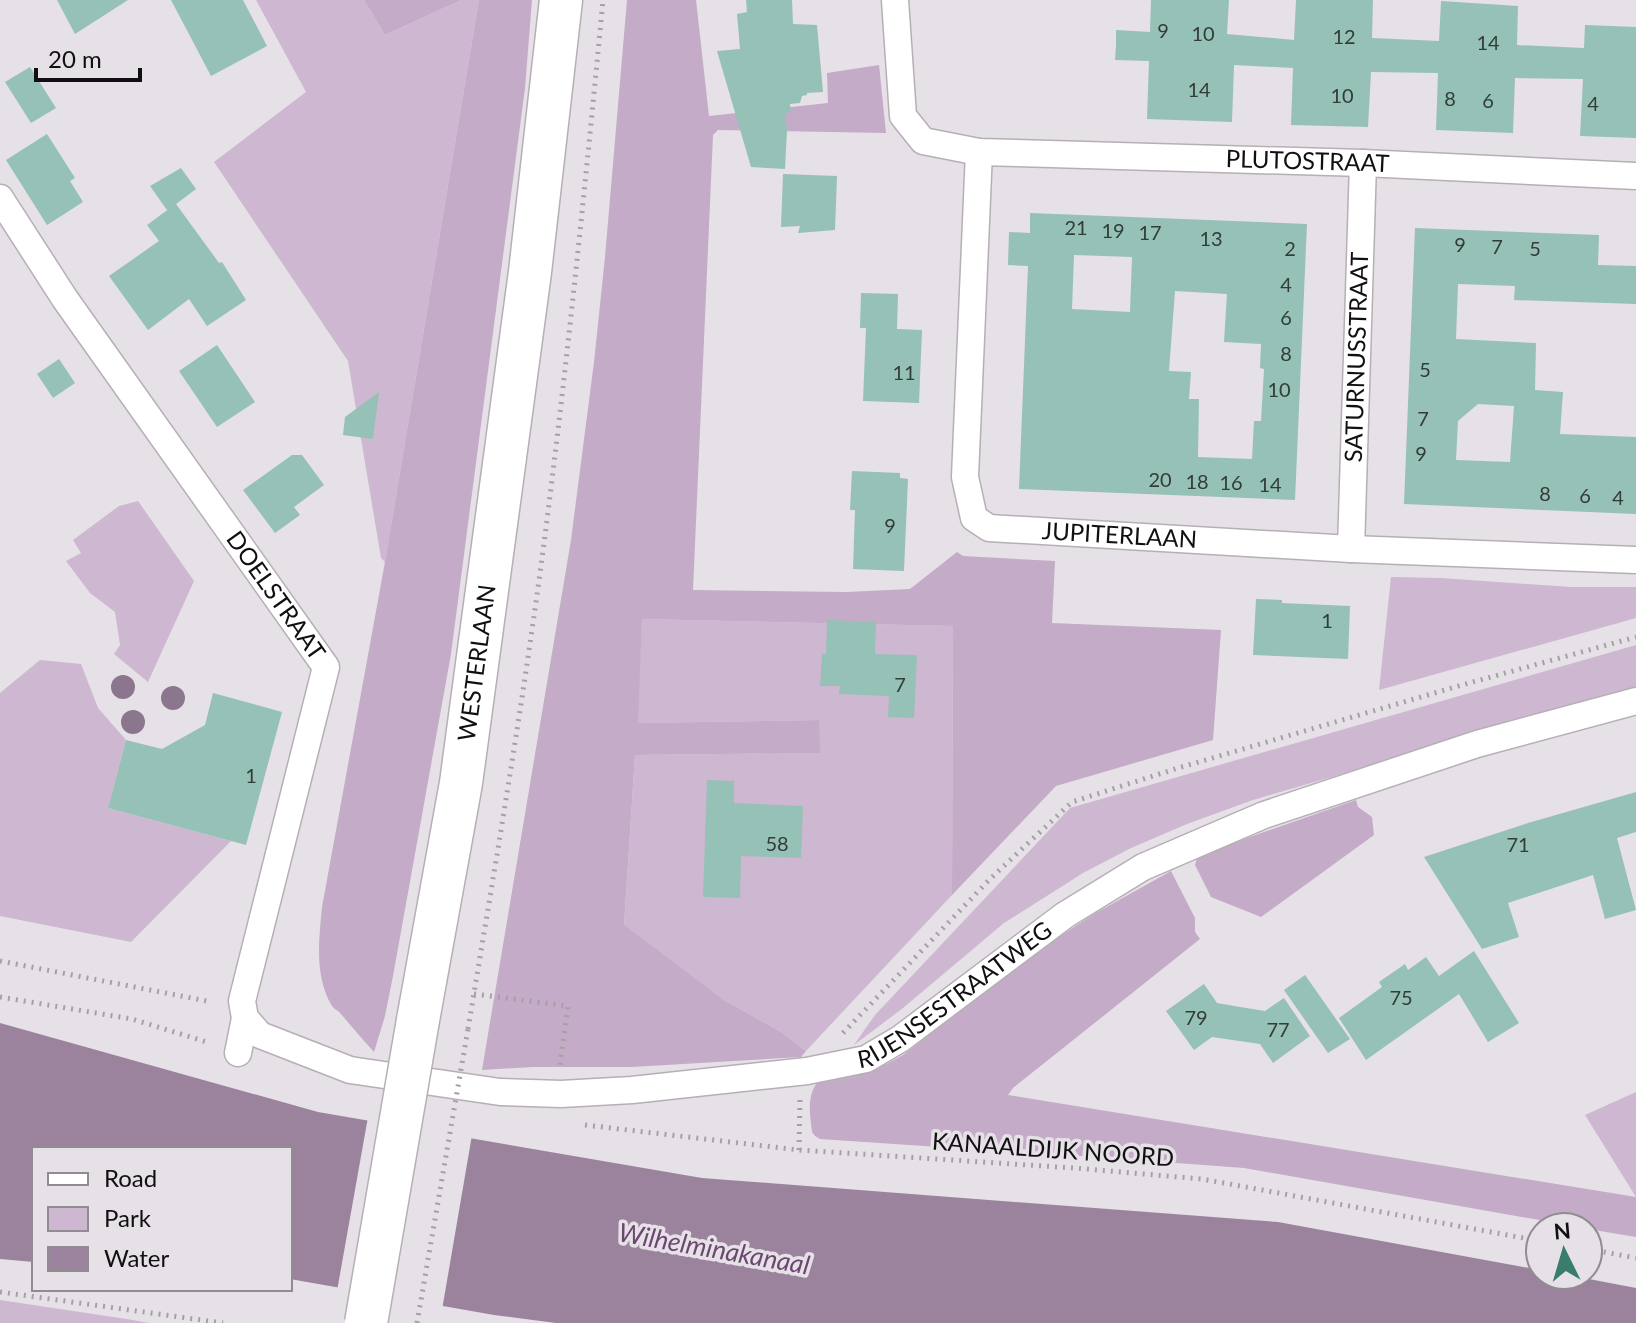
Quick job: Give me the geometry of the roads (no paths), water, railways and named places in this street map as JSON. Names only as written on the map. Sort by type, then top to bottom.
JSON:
[{"type":"main road","name":"WESTERLAAN","points":[[366,1323],[461,783],[530,272],[561,0]]},
{"type":"street","name":"PLUTOSTRAAT","points":[[895,0],[903,116],[923,141],[979,152],[1363,163],[1636,176]]},
{"type":"street","name":"JUPITERLAAN","points":[[979,152],[965,477],[974,518],[989,528],[1351,549],[1636,560]]},
{"type":"street","name":"SATURNUSSTRAAT","points":[[1351,549],[1363,163]]},
{"type":"street","name":"DOELSTRAAT","points":[[0,198],[65,299],[326,667],[242,1001],[245,1018],[238,1053]]},
{"type":"street","name":"RIJENSESTRAATWEG","points":[[245,1018],[260,1035],[350,1070],[500,1092],[561,1094],[632,1090],[807,1071],[866,1059],[900,1039],[1065,915],[1143,867],[1264,815],[1477,744],[1636,701]]},
{"type":"water","name":"Wilhelminakanaal","points":[[0,1023],[318,1112],[702,1178],[1278,1222],[1524,1267],[1524,1291],[1604,1291],[1604,1282],[1636,1288],[1636,1323],[556,1323],[494,1315],[292,1279],[292,1147],[32,1147],[32,1262],[0,1259]]}]
